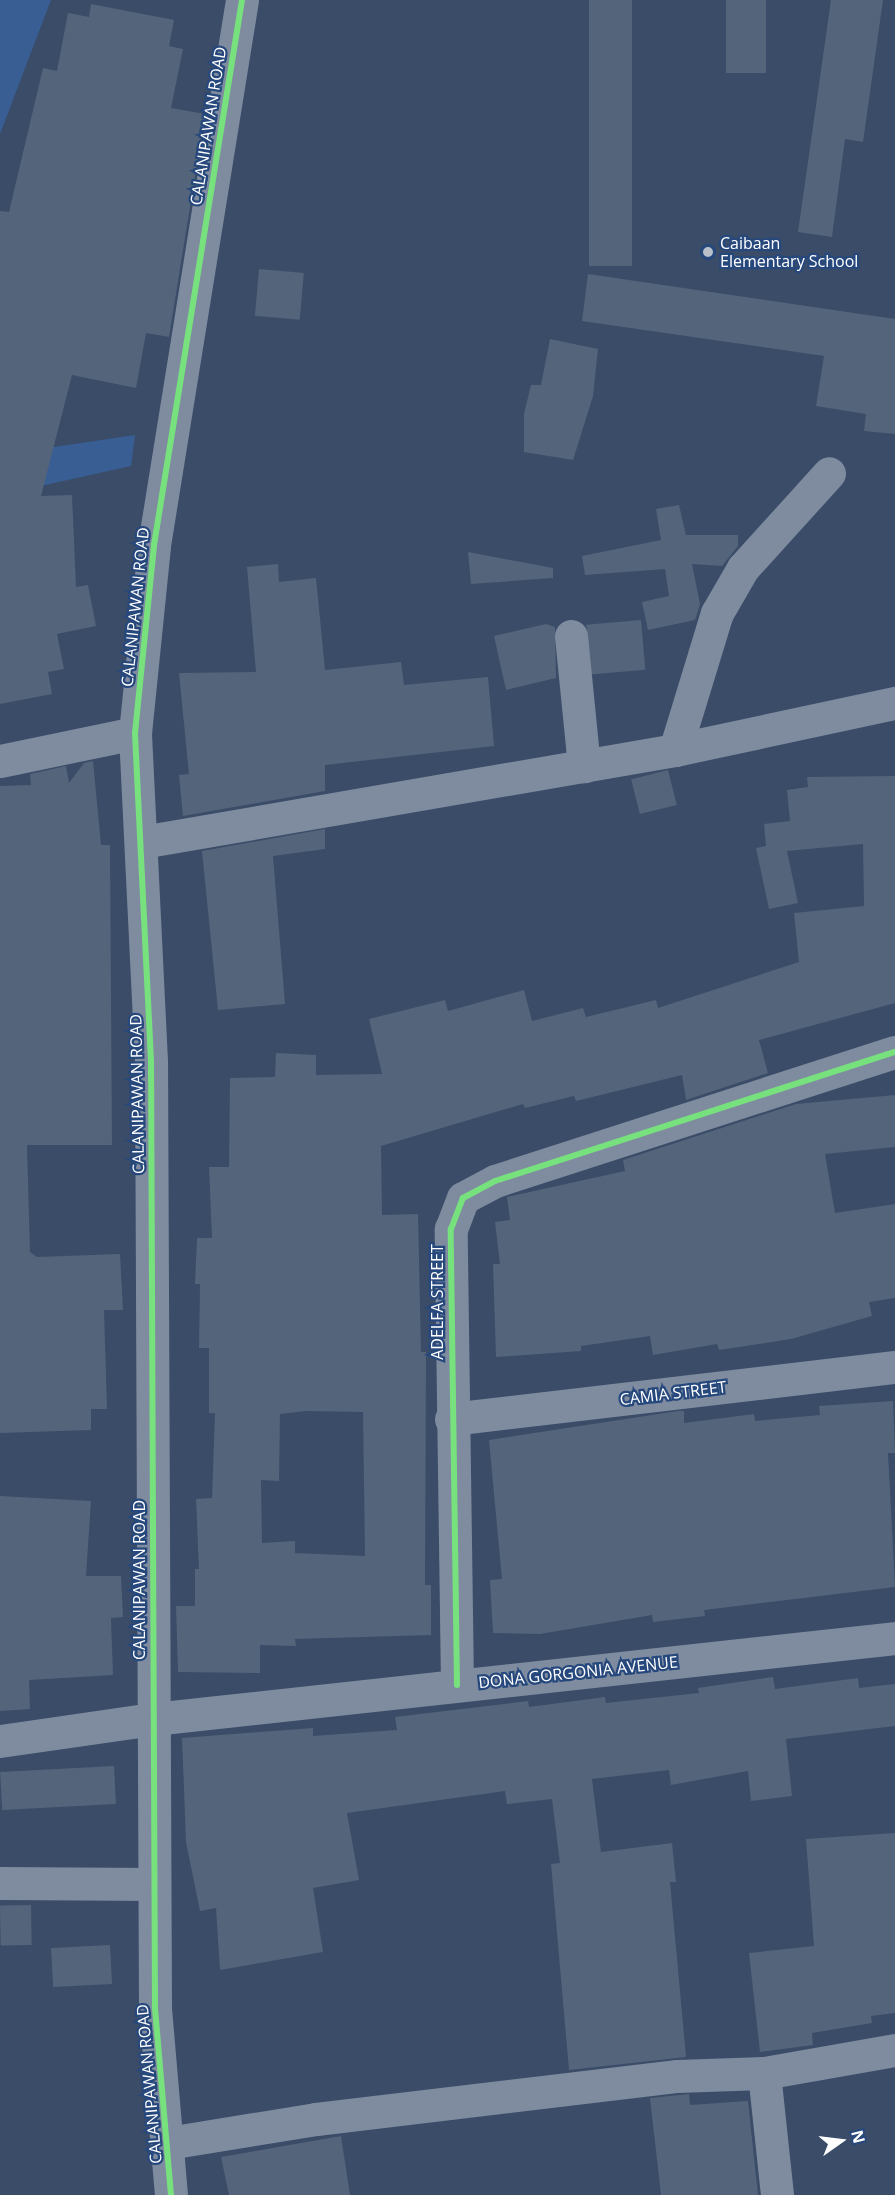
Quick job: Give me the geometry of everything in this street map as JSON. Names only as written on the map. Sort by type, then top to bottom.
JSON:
[{"type":"street","name":"CALANIPAWAN ROAD","points":[[171,2195],[155,2007],[151,1061],[135,733],[154,545],[242,0]]},
{"type":"street","points":[[675,750],[717,613],[743,568],[829,473]]},
{"type":"street","points":[[571,636],[584,766]]},
{"type":"street","points":[[142,842],[675,750],[895,703]]},
{"type":"street","points":[[0,761],[135,733]]},
{"type":"street","name":"ADELFA STREET","points":[[458,1685],[451,1419],[451,1229],[463,1198],[495,1181],[895,1052]]},
{"type":"street","name":"CAMIA STREET","points":[[451,1419],[895,1367]]},
{"type":"street","name":"DONA GORGONIA AVENUE","points":[[0,1741],[153,1719],[895,1638]]},
{"type":"street","points":[[0,1883],[154,1884]]},
{"type":"street","points":[[168,2143],[316,2119],[665,2077],[764,2073],[895,2049]]},
{"type":"street","points":[[764,2073],[777,2195]]},
{"type":"shaded area","points":[[0,0],[51,0],[0,134]]},
{"type":"shaded area","points":[[135,435],[131,466],[0,495],[0,455]]},
{"type":"building","points":[[589,0],[632,0],[632,266],[589,266]]},
{"type":"building","points":[[726,0],[766,0],[766,73],[726,73]]},
{"type":"building","points":[[831,0],[883,0],[863,142],[845,139],[832,237],[798,232]]},
{"type":"building","points":[[91,4],[174,20],[169,46],[183,49],[171,108],[205,114],[169,337],[146,333],[136,388],[72,375],[41,496],[72,495],[76,587],[88,585],[96,626],[57,634],[64,669],[48,672],[52,694],[0,704],[0,211],[9,212],[43,68],[57,71],[68,13],[89,17]]},
{"type":"building","points":[[259,269],[304,273],[300,320],[255,316]]},
{"type":"building","points":[[588,274],[895,319],[895,434],[864,431],[866,414],[816,406],[824,356],[582,321]]},
{"type":"building","points":[[550,339],[598,349],[593,396],[573,460],[524,452],[524,414],[531,385],[541,385]]},
{"type":"building","points":[[679,505],[686,535],[738,535],[738,546],[722,566],[692,564],[700,604],[695,620],[648,630],[642,602],[669,596],[665,569],[585,575],[582,556],[661,540],[656,509]]},
{"type":"building","points":[[468,552],[553,568],[553,578],[471,584]]},
{"type":"building","points":[[278,564],[279,582],[316,578],[325,670],[401,662],[404,685],[488,677],[494,746],[325,765],[325,791],[183,816],[179,775],[189,774],[179,673],[256,672],[247,567]]},
{"type":"building","points":[[641,620],[645,670],[591,675],[586,625]]},
{"type":"building","points":[[546,624],[555,627],[556,678],[506,690],[494,636]]},
{"type":"building","points":[[93,761],[101,845],[110,845],[112,1145],[27,1145],[30,1252],[37,1257],[120,1254],[123,1310],[104,1310],[107,1409],[91,1409],[91,1430],[0,1433],[0,786],[31,785],[30,774],[66,766],[69,783],[84,763]]},
{"type":"building","points":[[668,770],[677,805],[640,814],[631,779]]},
{"type":"building","points":[[895,776],[895,1003],[759,1040],[768,1073],[686,1100],[682,1075],[576,1101],[574,1096],[525,1108],[523,1104],[381,1146],[382,1215],[418,1214],[421,1352],[426,1352],[425,1585],[431,1585],[431,1635],[295,1639],[296,1646],[260,1645],[260,1673],[178,1672],[176,1606],[195,1606],[195,1569],[199,1569],[196,1499],[212,1498],[215,1413],[209,1413],[209,1348],[199,1348],[200,1284],[195,1284],[197,1238],[212,1238],[209,1167],[229,1167],[230,1078],[275,1077],[276,1053],[316,1055],[316,1075],[382,1074],[369,1019],[445,1000],[448,1011],[524,990],[532,1021],[583,1008],[586,1017],[656,1000],[658,1008],[799,962],[794,913],[864,906],[863,844],[787,851],[798,903],[769,909],[756,848],[766,846],[764,824],[790,821],[787,790],[808,787],[807,777]],"holes":[[[306,1411],[363,1412],[365,1556],[295,1553],[295,1541],[262,1543],[261,1480],[279,1481],[280,1414]]]},
{"type":"building","points":[[325,829],[325,849],[273,856],[285,1004],[218,1010],[202,851]]},
{"type":"building","points":[[895,1095],[895,1147],[825,1154],[835,1213],[895,1204],[895,1298],[869,1302],[872,1316],[791,1339],[719,1350],[717,1344],[653,1355],[650,1336],[581,1346],[581,1351],[496,1357],[493,1264],[500,1264],[495,1222],[510,1220],[507,1197],[625,1171],[623,1160],[796,1104]]},
{"type":"building","points":[[893,1401],[895,1453],[888,1453],[895,1587],[704,1610],[705,1616],[653,1622],[652,1615],[540,1634],[493,1633],[490,1580],[502,1579],[489,1440],[678,1411],[684,1411],[684,1423],[754,1414],[755,1421],[820,1415],[819,1406]]},
{"type":"building","points":[[0,1496],[91,1501],[86,1576],[121,1576],[123,1617],[111,1618],[113,1675],[29,1680],[30,1709],[0,1711]]},
{"type":"building","points":[[773,1677],[775,1689],[858,1678],[859,1688],[895,1684],[895,1726],[786,1739],[792,1796],[751,1801],[748,1771],[671,1785],[669,1770],[592,1779],[601,1852],[672,1843],[676,1882],[670,1882],[686,2057],[569,2070],[551,1864],[560,1863],[552,1799],[507,1804],[505,1791],[347,1813],[359,1880],[313,1888],[323,1952],[220,1970],[216,1908],[200,1911],[186,1842],[182,1738],[313,1728],[313,1736],[397,1730],[395,1717],[528,1701],[529,1707],[605,1697],[606,1703],[699,1693],[698,1688]]},
{"type":"building","points":[[114,1766],[116,1804],[2,1810],[0,1772]]},
{"type":"building","points":[[895,1833],[895,2013],[871,2016],[872,2023],[812,2033],[813,2045],[760,2052],[749,1953],[814,1946],[806,1839]]},
{"type":"building","points":[[31,1905],[32,1945],[1,1946],[0,1906]]},
{"type":"building","points":[[110,1945],[112,1984],[53,1987],[51,1948]]},
{"type":"building","points":[[689,2094],[690,2105],[748,2101],[758,2195],[661,2195],[650,2098]]},
{"type":"building","points":[[341,2136],[350,2195],[229,2195],[221,2157]]},
{"type":"cycle path","points":[[171,2195],[155,2007],[151,1061],[135,733],[154,545],[242,0]]},
{"type":"cycle path","points":[[457,1685],[451,1229],[463,1198],[495,1181],[895,1052]]},
{"type":"place","name":"Caibaan Elementary School","points":[[708,252]]}]
